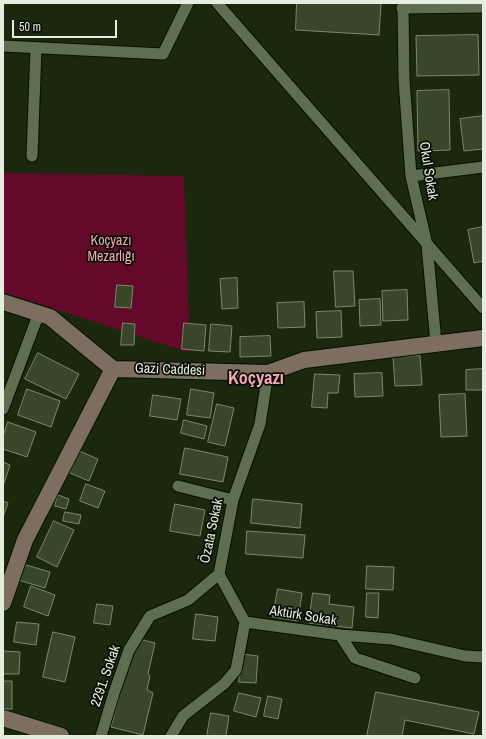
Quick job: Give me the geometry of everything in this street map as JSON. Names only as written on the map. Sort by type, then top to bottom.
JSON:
[{"type":"street","points":[[3,46],[163,54],[188,3]]},
{"type":"street","points":[[217,3],[483,308]]},
{"type":"street","points":[[402,6],[483,7]]},
{"type":"street","name":"Okul Sokak","points":[[402,6],[404,80],[411,176],[427,245],[436,343]]},
{"type":"street","points":[[32,156],[36,48]]},
{"type":"street","points":[[411,176],[483,167]]},
{"type":"street","points":[[3,302],[50,317],[113,369],[25,540],[3,603]]},
{"type":"street","points":[[3,409],[39,313]]},
{"type":"street","name":"Gazi Caddesi","points":[[113,369],[268,373],[304,360],[483,338]]},
{"type":"street","name":"Özata Sokak","points":[[245,622],[219,574],[233,500],[260,424],[268,373]]},
{"type":"street","points":[[178,486],[233,500]]},
{"type":"street","name":"2291. Sokak","points":[[101,736],[129,650],[150,616],[188,600],[219,574]]},
{"type":"street","points":[[171,736],[183,716],[224,684],[236,670],[245,622]]},
{"type":"street","name":"Aktürk Sokak","points":[[245,622],[340,635],[355,658],[415,678]]},
{"type":"street","points":[[340,635],[391,639],[465,656],[483,657]]},
{"type":"street","points":[[3,718],[61,736]]},
{"type":"green space","name":"Koçyazı Mezarlığı","points":[[3,173],[184,176],[190,353],[3,292]]},
{"type":"building","points":[[297,3],[381,3],[379,35],[296,30]]},
{"type":"building","points":[[478,35],[479,75],[417,76],[416,36]]},
{"type":"building","points":[[449,90],[450,150],[418,151],[417,91]]},
{"type":"building","points":[[483,116],[483,149],[464,151],[460,119]]},
{"type":"building","points":[[483,227],[483,261],[474,263],[468,230]]},
{"type":"building","points":[[334,271],[353,271],[355,306],[336,307]]},
{"type":"building","points":[[237,278],[238,308],[222,309],[220,279]]},
{"type":"building","points":[[117,285],[133,286],[131,308],[115,307]]},
{"type":"building","points":[[407,290],[408,320],[383,321],[382,291]]},
{"type":"building","points":[[380,299],[381,325],[360,326],[359,300]]},
{"type":"building","points":[[304,302],[305,327],[278,328],[277,303]]},
{"type":"building","points":[[341,311],[342,337],[317,338],[316,312]]},
{"type":"building","points":[[123,323],[135,324],[134,345],[121,345]]},
{"type":"building","points":[[184,323],[206,325],[204,351],[182,349]]},
{"type":"building","points":[[211,324],[232,326],[230,352],[209,351]]},
{"type":"building","points":[[270,336],[271,356],[240,357],[240,337]]},
{"type":"building","points":[[38,353],[79,374],[66,399],[25,379]]},
{"type":"building","points":[[420,356],[422,385],[395,386],[393,357]]},
{"type":"building","points":[[483,369],[483,390],[466,390],[466,370]]},
{"type":"building","points":[[382,373],[383,396],[355,397],[354,374]]},
{"type":"building","points":[[315,374],[340,375],[338,393],[328,393],[327,408],[312,407]]},
{"type":"building","points":[[27,389],[60,401],[51,427],[18,415]]},
{"type":"building","points":[[191,389],[214,393],[210,418],[187,415]]},
{"type":"building","points":[[465,394],[467,436],[441,437],[439,395]]},
{"type":"building","points":[[153,395],[181,399],[177,420],[150,416]]},
{"type":"building","points":[[217,404],[234,408],[225,446],[208,442]]},
{"type":"building","points":[[184,420],[207,426],[204,439],[181,433]]},
{"type":"building","points":[[8,422],[36,432],[27,457],[3,449],[3,437]]},
{"type":"building","points":[[185,448],[228,457],[223,482],[180,474]]},
{"type":"building","points":[[79,451],[98,459],[89,481],[70,473]]},
{"type":"building","points":[[3,462],[10,465],[3,486]]},
{"type":"building","points":[[86,484],[105,491],[98,508],[80,501]]},
{"type":"building","points":[[58,495],[69,499],[66,509],[55,506]]},
{"type":"building","points":[[253,499],[302,504],[300,528],[251,523]]},
{"type":"building","points":[[3,501],[8,503],[3,517]]},
{"type":"building","points":[[175,504],[205,510],[200,536],[170,531]]},
{"type":"building","points":[[65,512],[81,515],[79,524],[63,521]]},
{"type":"building","points":[[54,521],[74,530],[57,567],[37,557]]},
{"type":"building","points":[[247,531],[305,535],[303,558],[246,554]]},
{"type":"building","points":[[23,564],[50,572],[45,588],[18,580]]},
{"type":"building","points":[[367,566],[394,567],[393,590],[366,589]]},
{"type":"building","points":[[31,586],[55,595],[48,616],[24,607]]},
{"type":"building","points":[[278,589],[302,593],[298,621],[273,617]]},
{"type":"building","points":[[313,593],[330,595],[329,604],[354,607],[352,628],[309,623]]},
{"type":"building","points":[[367,593],[379,593],[378,618],[366,617]]},
{"type":"building","points":[[97,604],[113,606],[110,625],[94,623]]},
{"type":"building","points":[[196,614],[218,617],[215,641],[193,639]]},
{"type":"building","points":[[17,622],[39,624],[36,645],[14,642]]},
{"type":"building","points":[[53,632],[75,637],[65,682],[43,677]]},
{"type":"building","points":[[143,640],[155,643],[148,674],[150,676],[147,690],[153,693],[143,735],[111,727],[127,668],[134,651]]},
{"type":"building","points":[[3,651],[20,652],[19,674],[3,674]]},
{"type":"building","points":[[242,654],[258,656],[256,683],[239,682]]},
{"type":"building","points":[[3,681],[12,681],[12,709],[3,709]]},
{"type":"building","points":[[376,692],[479,712],[474,734],[405,720],[402,736],[367,736]]},
{"type":"building","points":[[239,693],[261,698],[256,717],[234,711]]},
{"type":"building","points":[[268,696],[282,699],[278,719],[264,716]]},
{"type":"building","points":[[211,713],[229,716],[226,736],[207,736]]},
{"type":"district","name":"Koçyazı","points":[[256,379]]}]
